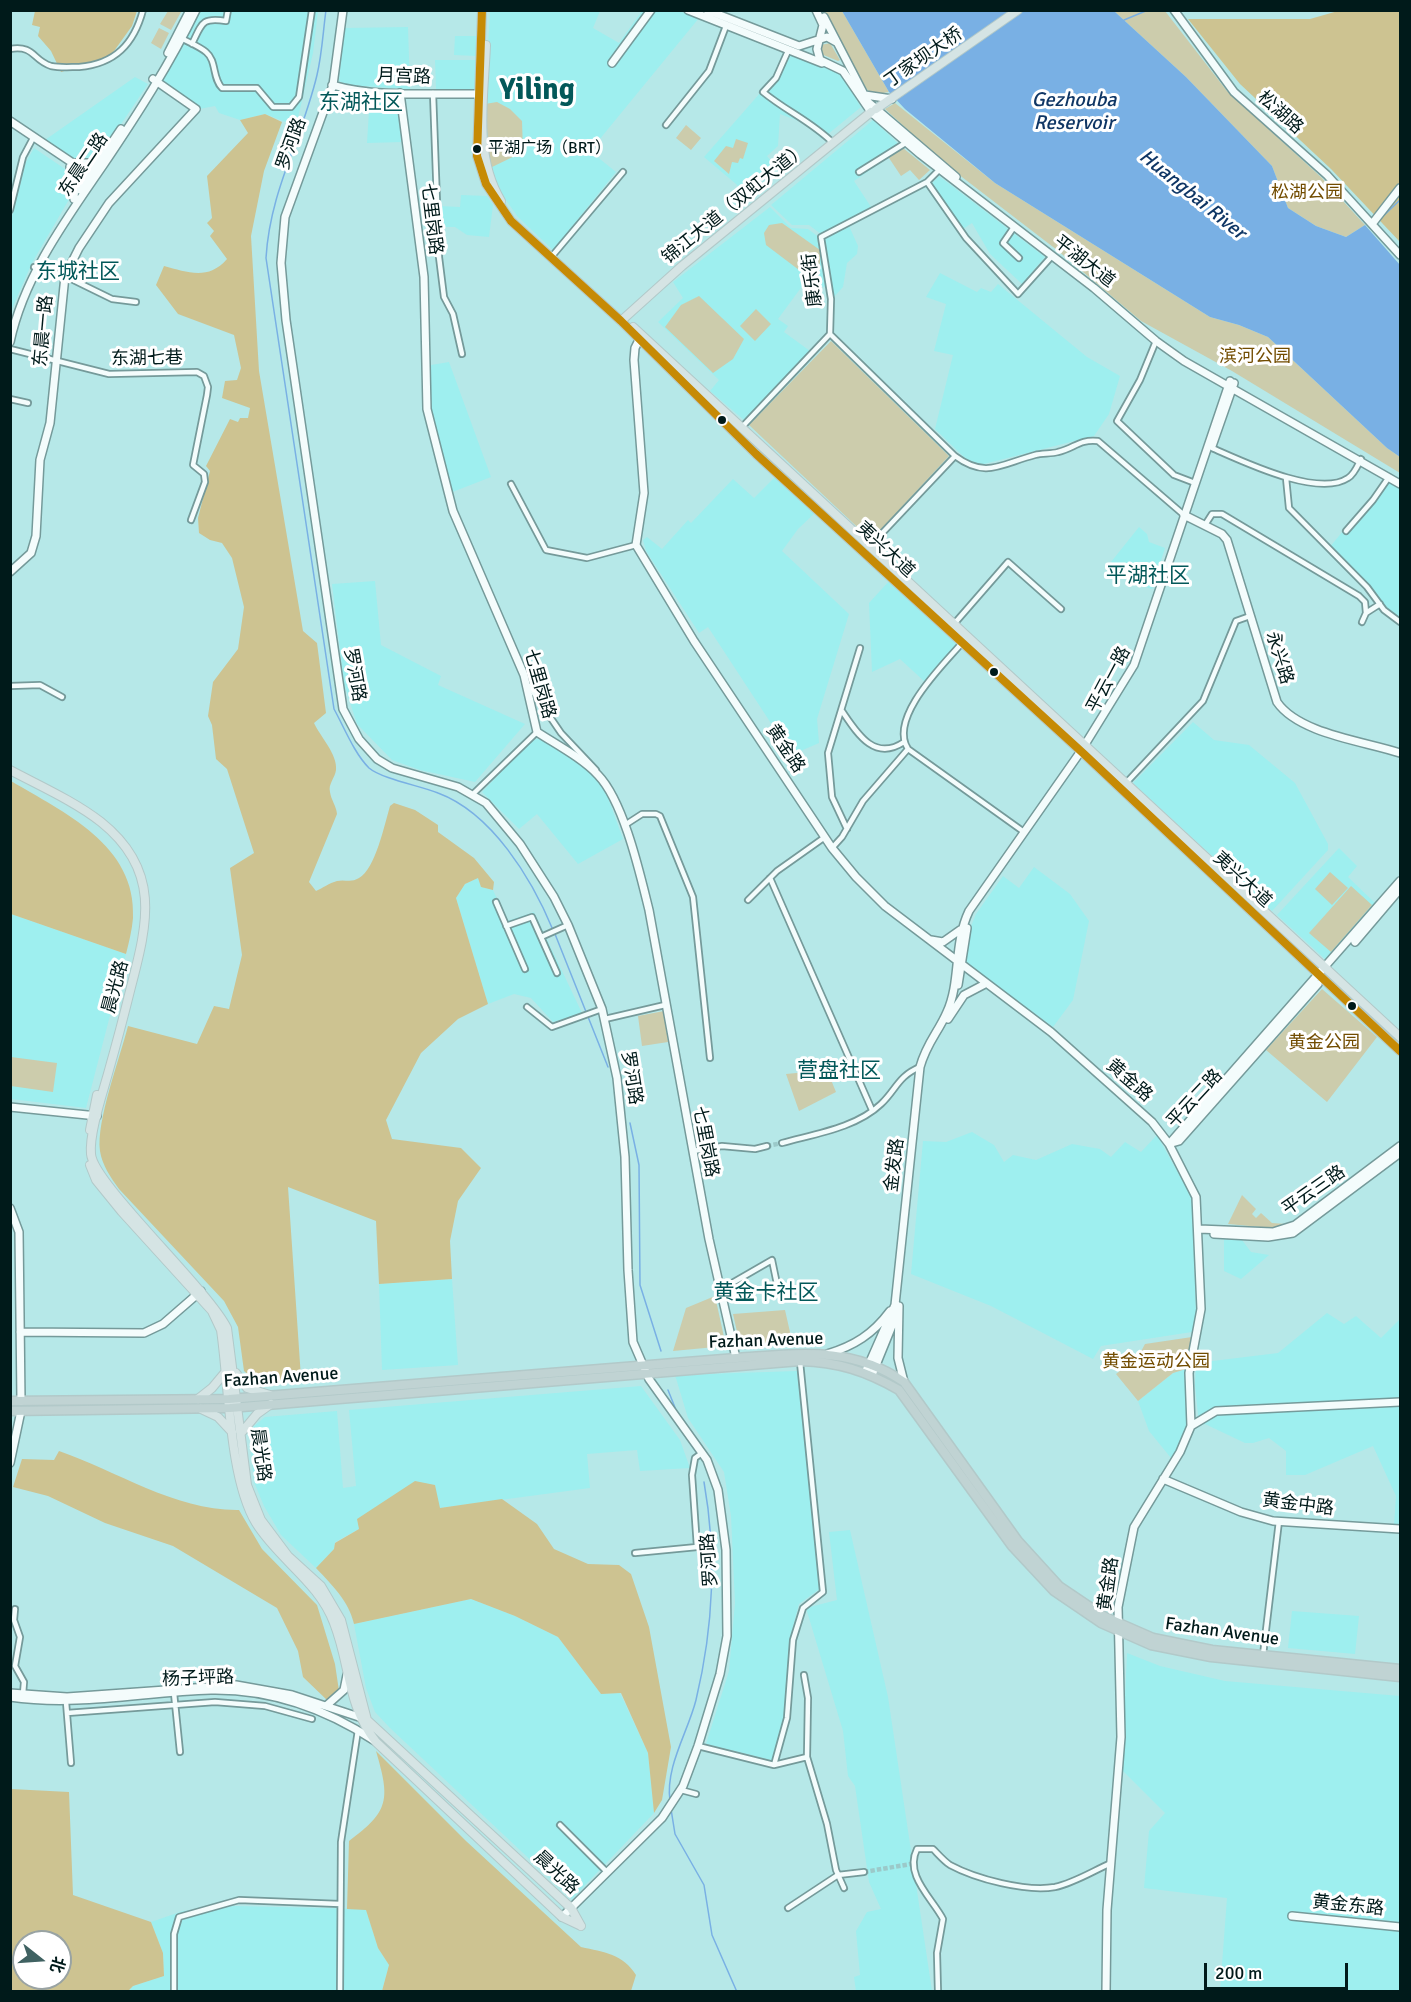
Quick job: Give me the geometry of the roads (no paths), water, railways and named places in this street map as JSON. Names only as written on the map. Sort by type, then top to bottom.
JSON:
[{"type":"highway","name":"Fazhan Avenue","points":[[645,1369],[736,1358],[808,1353],[856,1358],[873,1364],[904,1382],[1018,1541],[1059,1586],[1119,1627],[1151,1645],[1211,1657],[1401,1677]]},
{"type":"highway","name":"Fazhan Avenue","points":[[10,1401],[21,1406],[200,1409],[234,1403],[645,1369],[800,1361],[824,1362],[868,1373],[899,1390],[1012,1546],[1054,1591],[1101,1623],[1154,1638],[1212,1650],[1401,1670]]},
{"type":"highway","name":"Fazhan Avenue","points":[[10,1411],[21,1406],[198,1399],[234,1403]]},
{"type":"main road","name":"罗河路","points":[[341,10],[332,85],[282,217],[277,264],[283,287],[338,684],[344,709],[359,739],[377,759],[392,768],[458,787],[474,794],[503,821],[554,897],[568,925],[602,1009],[617,1078],[622,1125],[633,1342],[645,1369],[702,1453],[718,1490],[726,1550],[728,1602],[724,1655],[698,1746],[681,1790],[662,1818],[562,1917]]},
{"type":"main road","name":"夷兴大道","points":[[482,10],[477,156],[480,169],[494,199],[511,221],[743,426],[1084,749],[1325,973],[1401,1037]]},
{"type":"main road","name":"夷兴大道","points":[[487,10],[483,100],[484,148],[488,171],[498,196],[513,219],[622,320],[639,340],[756,454],[962,642],[1126,783],[1325,973],[1401,1051]]},
{"type":"main road","points":[[612,63],[651,10]]},
{"type":"main road","name":"平湖大道","points":[[688,10],[843,71],[874,111],[907,142],[1158,338],[1186,358],[1401,482]]},
{"type":"main road","points":[[707,10],[798,46],[827,38],[838,44]]},
{"type":"main road","points":[[816,10],[823,25],[817,53],[823,63]]},
{"type":"main road","name":"平湖大道","points":[[820,10],[874,111],[941,168],[1184,361],[1231,384],[1401,482]]},
{"type":"main road","name":"丁家坝大桥","points":[[874,111],[1018,10]]},
{"type":"main road","name":"东晨二路","points":[[10,342],[36,268],[155,80],[194,11]]},
{"type":"main road","name":"松湖路","points":[[1176,13],[1234,92],[1327,175],[1401,255]]},
{"type":"main road","name":"东晨二路","points":[[10,326],[36,268],[74,199],[91,178],[101,159],[155,80]]},
{"type":"main road","name":"东晨一路","points":[[10,572],[31,553],[36,536],[40,460],[50,423],[65,276],[79,248],[109,203],[196,109],[155,80]]},
{"type":"main road","name":"月宫路","points":[[332,85],[345,89],[400,93],[478,94]]},
{"type":"main road","name":"七里岗路","points":[[400,93],[424,277],[427,409],[453,511],[524,675],[537,732],[600,776],[625,825],[637,858],[649,910],[692,1151],[736,1358]]},
{"type":"main road","points":[[864,94],[892,99]]},
{"type":"main road","name":"锦江大道（双虹大道）","points":[[622,320],[688,261],[874,111]]},
{"type":"main road","points":[[10,121],[71,165],[101,159]]},
{"type":"main road","points":[[10,126],[91,178]]},
{"type":"main road","points":[[71,165],[75,186],[74,199]]},
{"type":"main road","points":[[1372,224],[1401,188]]},
{"type":"main road","points":[[636,545],[644,493],[634,360],[635,348],[639,340]]},
{"type":"main road","name":"平云一路","points":[[958,964],[966,929],[973,912],[1084,749],[1136,667],[1186,516],[1212,448],[1231,384]]},
{"type":"main road","name":"平云一路","points":[[1186,516],[1195,483],[1231,384]]},
{"type":"main road","name":"永兴路","points":[[1186,516],[1222,534],[1227,540],[1277,702],[1284,712],[1305,725],[1401,753]]},
{"type":"main road","name":"黄金路","points":[[636,545],[694,641],[832,848],[856,877],[885,906],[958,964],[1051,1032],[1152,1122],[1169,1144],[1196,1197],[1201,1231],[1201,1309],[1189,1373],[1192,1426],[1188,1443],[1134,1527],[1118,1606],[1121,1737],[1106,1932],[1106,1992]]},
{"type":"main road","name":"平云一路","points":[[958,964],[962,928],[969,911],[1084,749]]},
{"type":"main road","name":"晨光路","points":[[10,772],[100,825],[127,858],[141,895],[143,916],[136,951],[86,1155],[96,1180],[199,1292],[222,1330],[230,1368],[247,1485],[261,1521],[288,1556],[321,1586],[341,1620],[357,1689],[362,1723],[571,1908],[580,1926],[562,1917],[376,1742],[362,1723],[334,1622],[315,1589],[282,1557],[255,1522],[240,1485],[238,1433]]},
{"type":"main road","name":"平云二路","points":[[1325,973],[1401,881]]},
{"type":"main road","name":"平云二路","points":[[1169,1144],[1401,889]]},
{"type":"main road","points":[[926,938],[943,942],[962,928]]},
{"type":"main road","name":"金发路","points":[[868,1373],[897,1305],[924,1067],[931,1045],[948,1019],[956,997],[958,964]]},
{"type":"main road","name":"金发路","points":[[897,1305],[920,1067],[927,1043],[947,1012],[958,964]]},
{"type":"main road","points":[[948,1019],[964,995],[977,986],[985,984]]},
{"type":"main road","points":[[10,1107],[94,1115]]},
{"type":"main road","name":"平云三路","points":[[1201,1231],[1273,1232],[1296,1225],[1401,1146]]},
{"type":"main road","name":"平云三路","points":[[1201,1231],[1268,1237],[1293,1233],[1401,1153]]},
{"type":"main road","points":[[10,1208],[19,1232],[21,1406],[10,1463]]},
{"type":"main road","points":[[20,1332],[144,1333],[163,1324],[199,1292]]},
{"type":"main road","points":[[826,1354],[864,1339],[897,1305]]},
{"type":"main road","points":[[897,1305],[898,1358],[904,1382]]},
{"type":"main road","points":[[198,1399],[212,1388],[230,1368],[247,1388],[272,1400],[238,1433],[218,1417],[200,1409]]},
{"type":"main road","points":[[1192,1426],[1216,1411],[1401,1402]]},
{"type":"main road","name":"黄金中路","points":[[1164,1480],[1241,1512],[1279,1521],[1401,1529]]},
{"type":"main road","points":[[326,1706],[344,1690],[347,1675]]},
{"type":"main road","points":[[10,1692],[67,1697],[236,1686],[292,1695],[326,1706],[362,1723]]},
{"type":"main road","name":"杨子坪路","points":[[10,1697],[66,1702],[211,1690],[258,1694],[306,1706],[342,1721],[362,1723]]},
{"type":"main road","name":"黄金东路","points":[[1292,1916],[1401,1927]]},
{"type":"street","points":[[10,50],[26,48],[49,65],[61,68],[111,60],[132,39],[143,10]]},
{"type":"street","points":[[192,44],[202,23],[212,19],[226,21],[228,10]]},
{"type":"street","points":[[179,37],[210,56],[217,82],[222,88],[257,88],[273,107],[291,107],[299,97],[312,10]]},
{"type":"street","points":[[666,125],[709,71],[726,26]]},
{"type":"street","points":[[788,51],[776,78],[763,92],[782,107],[817,127],[832,143]]},
{"type":"street","points":[[433,93],[439,257],[444,297],[453,315],[462,354]]},
{"type":"street","points":[[10,210],[23,157],[32,140]]},
{"type":"street","points":[[859,172],[907,142]]},
{"type":"street","name":"康乐街","points":[[830,334],[831,300],[821,237],[927,182],[941,168]]},
{"type":"street","points":[[553,255],[623,172]]},
{"type":"street","points":[[927,182],[966,238],[1018,294],[1052,256]]},
{"type":"street","points":[[1014,226],[1003,243],[1019,258]]},
{"type":"street","points":[[36,268],[65,276],[112,299],[136,302]]},
{"type":"street","points":[[743,426],[830,334],[955,456],[969,466],[982,470],[1036,455],[1058,452],[1085,440],[1098,441],[1186,516]]},
{"type":"street","points":[[1156,340],[1140,380],[1117,421],[1174,475],[1195,483]]},
{"type":"street","name":"东湖七巷","points":[[10,349],[57,359],[93,372],[109,374],[197,372],[204,376],[207,395],[193,465],[204,474],[205,482],[191,520]]},
{"type":"street","points":[[10,399],[28,403]]},
{"type":"street","points":[[1212,448],[1286,478],[1311,483],[1337,483],[1350,478],[1361,459]]},
{"type":"street","points":[[870,546],[955,456]]},
{"type":"street","points":[[1346,531],[1389,477]]},
{"type":"street","points":[[1286,478],[1289,508],[1367,587],[1380,604],[1401,622]]},
{"type":"street","points":[[511,484],[546,550],[587,558],[636,545]]},
{"type":"street","points":[[1205,525],[1212,514],[1222,514],[1359,596],[1365,602],[1366,613],[1362,622]]},
{"type":"street","points":[[954,624],[1008,562],[1061,609]]},
{"type":"street","points":[[1366,613],[1380,604]]},
{"type":"street","points":[[1126,783],[1203,701],[1236,621],[1250,616]]},
{"type":"street","points":[[962,642],[926,684],[907,715],[904,742],[908,748],[1024,832]]},
{"type":"street","points":[[847,829],[832,797],[827,767],[828,753],[860,648]]},
{"type":"street","points":[[524,675],[561,733],[592,763],[600,776]]},
{"type":"street","points":[[10,686],[40,685],[62,697]]},
{"type":"street","points":[[842,711],[858,736],[868,744],[877,748],[889,748],[904,742]]},
{"type":"street","points":[[474,794],[537,732]]},
{"type":"street","points":[[832,848],[847,829],[863,801],[908,748]]},
{"type":"street","points":[[625,825],[642,813],[660,816],[693,897],[710,1058]]},
{"type":"street","points":[[748,900],[770,878],[825,837]]},
{"type":"street","points":[[770,878],[872,1110]]},
{"type":"street","points":[[496,902],[525,969]]},
{"type":"street","points":[[506,926],[532,917],[557,973]]},
{"type":"street","points":[[541,937],[568,925]]},
{"type":"street","points":[[605,1019],[665,1005]]},
{"type":"street","points":[[527,1007],[552,1027],[602,1009]]},
{"type":"street","points":[[782,1143],[859,1119],[881,1104],[894,1086],[909,1072],[920,1067]]},
{"type":"street","points":[[692,1151],[722,1146],[755,1149],[767,1146]]},
{"type":"street","points":[[720,1290],[772,1260],[778,1289]]},
{"type":"street","points":[[774,1765],[787,1718],[793,1640],[803,1608],[823,1592],[800,1361]]},
{"type":"street","points":[[636,1553],[697,1547],[692,1475],[695,1458],[702,1453]]},
{"type":"street","points":[[1263,1655],[1279,1521]]},
{"type":"street","points":[[15,1609],[14,1620],[20,1637],[15,1666],[24,1682],[23,1694]]},
{"type":"street","points":[[804,1675],[808,1698],[807,1757],[827,1824],[838,1875],[844,1888]]},
{"type":"street","points":[[174,1693],[180,1752]]},
{"type":"street","points":[[66,1702],[71,1763]]},
{"type":"street","points":[[67,1713],[215,1702],[257,1705],[312,1719]]},
{"type":"street","points":[[340,1992],[341,1842],[362,1723]]},
{"type":"street","points":[[698,1746],[774,1765],[807,1757]]},
{"type":"street","points":[[681,1790],[696,1794]]},
{"type":"street","points":[[560,1825],[607,1872]]},
{"type":"street","points":[[938,1992],[937,1953],[943,1919],[923,1893],[913,1864],[917,1849],[933,1849],[958,1869],[1014,1886],[1042,1888],[1057,1886],[1111,1863]]},
{"type":"street","points":[[788,1908],[838,1875],[864,1872]]},
{"type":"street","points":[[174,1992],[174,1934],[179,1917],[239,1900],[340,1904]]},
{"type":"water","name":"Gezhouba Reservoir","points":[[842,11],[1114,11],[1186,77],[1272,166],[1288,208],[1316,226],[1346,237],[1365,225],[1400,265],[1400,457],[1387,448],[1268,337],[1239,325],[1210,317],[995,183],[905,109],[889,92]]},
{"type":"waterway","points":[[326,10],[317,75],[280,187],[269,233],[266,258],[334,709],[354,747],[369,768],[383,776],[438,793],[458,803],[493,832],[522,870],[553,930]]},
{"type":"waterway","points":[[1124,20],[1148,10]]},
{"type":"waterway","points":[[1379,220],[1400,200]]},
{"type":"waterway","points":[[555,934],[608,1067]]},
{"type":"waterway","points":[[630,1123],[639,1165],[640,1285],[661,1351]]},
{"type":"waterway","points":[[668,1390],[678,1415]]},
{"type":"waterway","points":[[670,1801],[671,1775],[696,1700],[709,1619],[712,1564],[704,1482]]},
{"type":"waterway","points":[[671,1809],[675,1834],[704,1885],[712,1935],[737,1992]]},
{"type":"tunnel","points":[[767,1146],[782,1143]]},
{"type":"tunnel","points":[[864,1872],[911,1864]]},
{"type":"place","name":"平湖广场（BRT）","points":[[477,149]]},
{"type":"district","name":"Yiling","points":[[537,91]]},
{"type":"district","name":"东湖社区","points":[[361,103]]},
{"type":"district","name":"东城社区","points":[[78,272]]},
{"type":"district","name":"平湖社区","points":[[1148,576]]},
{"type":"district","name":"营盘社区","points":[[839,1071]]},
{"type":"district","name":"黄金卡社区","points":[[766,1293]]},
{"type":"park label","name":"松湖公园","points":[[1307,193]]},
{"type":"park label","name":"滨河公园","points":[[1255,357]]},
{"type":"park label","name":"黄金公园","points":[[1324,1043]]},
{"type":"park label","name":"黄金运动公园","points":[[1156,1362]]},
{"type":"water label","name":"Huangbai River","points":[[1192,195]]}]
